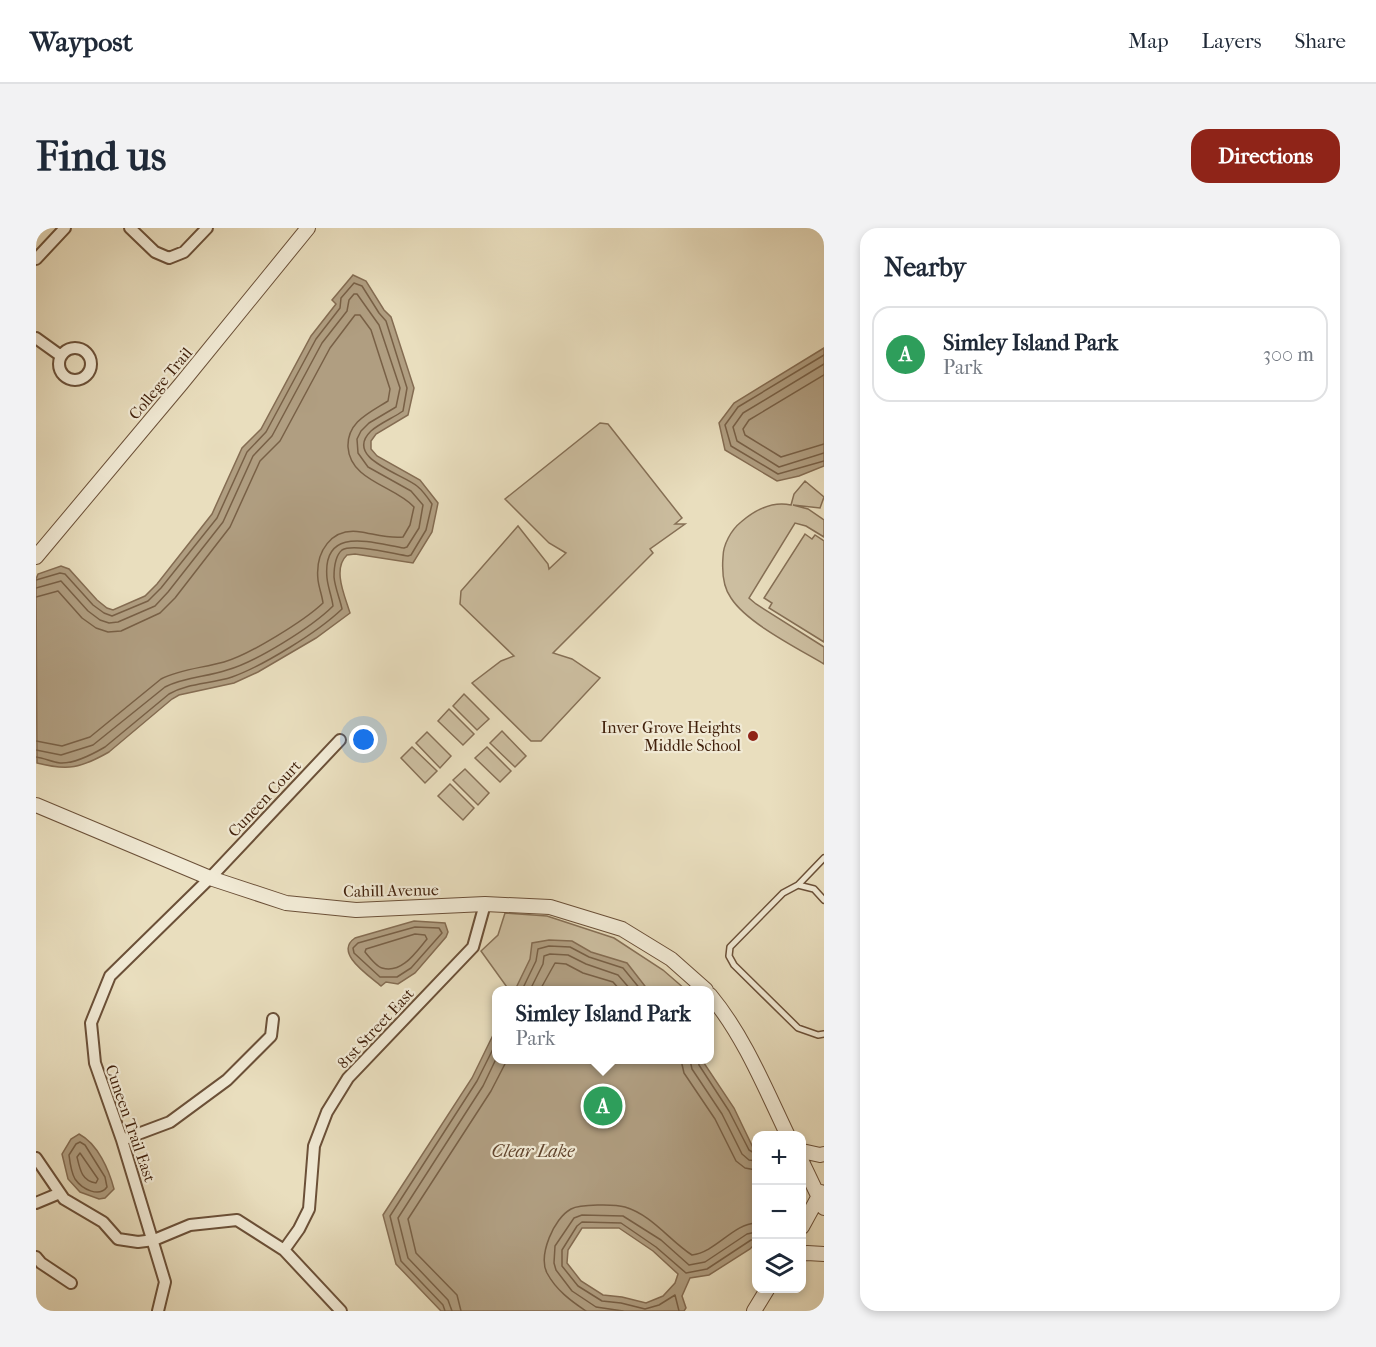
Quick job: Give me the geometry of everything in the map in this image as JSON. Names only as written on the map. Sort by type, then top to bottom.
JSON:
[{"type":"street","points":[[36,259],[65,228]]},
{"type":"street","points":[[130,228],[155,252],[170,258],[184,252],[207,228]]},
{"type":"street","name":"College Trail","points":[[36,557],[308,228]]},
{"type":"street","points":[[36,338],[61,356]]},
{"type":"street","name":"Cuneen Court","points":[[210,878],[340,740]]},
{"type":"street","name":"Cahill Avenue","points":[[36,805],[210,878],[286,903],[356,910],[485,904],[550,907],[622,929],[671,959],[701,986]]},
{"type":"street","name":"Cuneen Trail East","points":[[158,1311],[165,1282],[154,1240],[95,1063],[91,1023],[110,976],[210,878]]},
{"type":"street","name":"81st Street East","points":[[284,1250],[299,1230],[309,1209],[314,1146],[327,1112],[348,1078],[473,947],[485,904]]},
{"type":"street","points":[[714,1000],[737,1035],[785,1131]]},
{"type":"street","points":[[122,1140],[170,1122],[227,1080],[271,1036],[273,1019]]},
{"type":"street","points":[[806,1152],[824,1154]]},
{"type":"street","points":[[36,1158],[64,1198],[103,1222],[118,1239],[138,1242],[154,1240],[190,1225],[237,1220],[284,1250],[341,1311]]},
{"type":"street","points":[[806,1170],[822,1197],[806,1220]]},
{"type":"street","points":[[36,1203],[60,1193]]},
{"type":"street","points":[[806,1252],[824,1254]]},
{"type":"street","points":[[36,1257],[41,1263],[71,1283]]},
{"type":"street","points":[[754,1311],[765,1293]]},
{"type":"lane","points":[[824,858],[798,885],[783,893],[730,947],[729,956],[734,965],[798,1028],[818,1035],[824,1034]]},
{"type":"lane","points":[[798,885],[814,889],[822,895]]},
{"type":"shaded area","points":[[600,423],[608,424],[682,518],[675,524],[685,524],[650,549],[653,553],[553,653],[572,659],[600,678],[541,741],[531,741],[472,683],[501,661],[514,656],[460,604],[461,591],[518,526],[548,564],[549,569],[566,553],[549,543],[505,499]]},
{"type":"shaded area","points":[[805,481],[824,497],[820,508],[793,505],[808,509],[824,520],[824,537],[806,526],[795,523],[749,598],[824,647],[824,664],[748,617],[728,594],[723,573],[724,548],[737,525],[764,508],[778,504],[791,505],[794,494]]},
{"type":"shaded area","points":[[805,534],[812,539],[815,535],[824,541],[824,642],[769,608],[772,603],[764,598]]},
{"type":"shaded area","points":[[464,694],[489,719],[477,730],[453,706]]},
{"type":"shaded area","points":[[449,709],[474,734],[463,745],[438,721]]},
{"type":"shaded area","points":[[502,731],[526,756],[515,767],[490,743]]},
{"type":"shaded area","points":[[427,732],[451,756],[440,768],[416,743]]},
{"type":"shaded area","points":[[412,747],[437,771],[425,783],[401,758]]},
{"type":"shaded area","points":[[487,747],[511,771],[500,782],[475,758]]},
{"type":"shaded area","points":[[465,769],[489,793],[478,805],[453,780]]},
{"type":"shaded area","points":[[450,784],[474,808],[463,820],[438,796]]},
{"type":"shaded area","points":[[505,913],[547,916],[614,938],[663,970],[681,986],[506,986],[481,951],[498,935]]},
{"type":"water","points":[[353,275],[366,281],[391,317],[414,388],[408,415],[376,434],[371,441],[371,449],[377,456],[420,480],[438,503],[432,532],[413,563],[355,554],[347,555],[340,568],[340,575],[350,613],[316,638],[258,672],[234,683],[179,695],[109,752],[90,762],[66,767],[37,763],[36,579],[38,574],[61,566],[69,569],[97,600],[113,610],[145,596],[212,514],[242,448],[261,429],[311,336],[336,304],[332,300]]},
{"type":"water","points":[[824,348],[824,466],[799,476],[777,481],[725,450],[719,423],[734,403]]},
{"type":"water","points":[[414,921],[445,923],[448,932],[446,937],[415,973],[398,984],[386,982],[381,986],[356,964],[348,950],[349,944],[355,938]]},
{"type":"water","points":[[549,940],[572,941],[591,952],[627,963],[645,986],[517,986],[530,959],[532,943]]},
{"type":"water","name":"Clear Lake","points":[[492,1037],[492,1064],[705,1064],[734,1108],[752,1146],[752,1247],[709,1275],[690,1278],[682,1296],[686,1308],[684,1311],[441,1311],[396,1264],[383,1215],[472,1078]],"holes":[[[582,1228],[619,1228],[653,1251],[678,1274],[675,1283],[663,1296],[646,1303],[603,1295],[581,1281],[567,1263],[568,1250]]]},
{"type":"water","points":[[79,1134],[92,1144],[109,1174],[114,1189],[105,1198],[99,1199],[80,1192],[68,1179],[62,1154],[71,1139]]},
{"type":"place","name":"Inver Grove Heights Middle School","points":[[753,736]]},
{"type":"place","name":"Simley Island Park","points":[[603,1106]]}]
